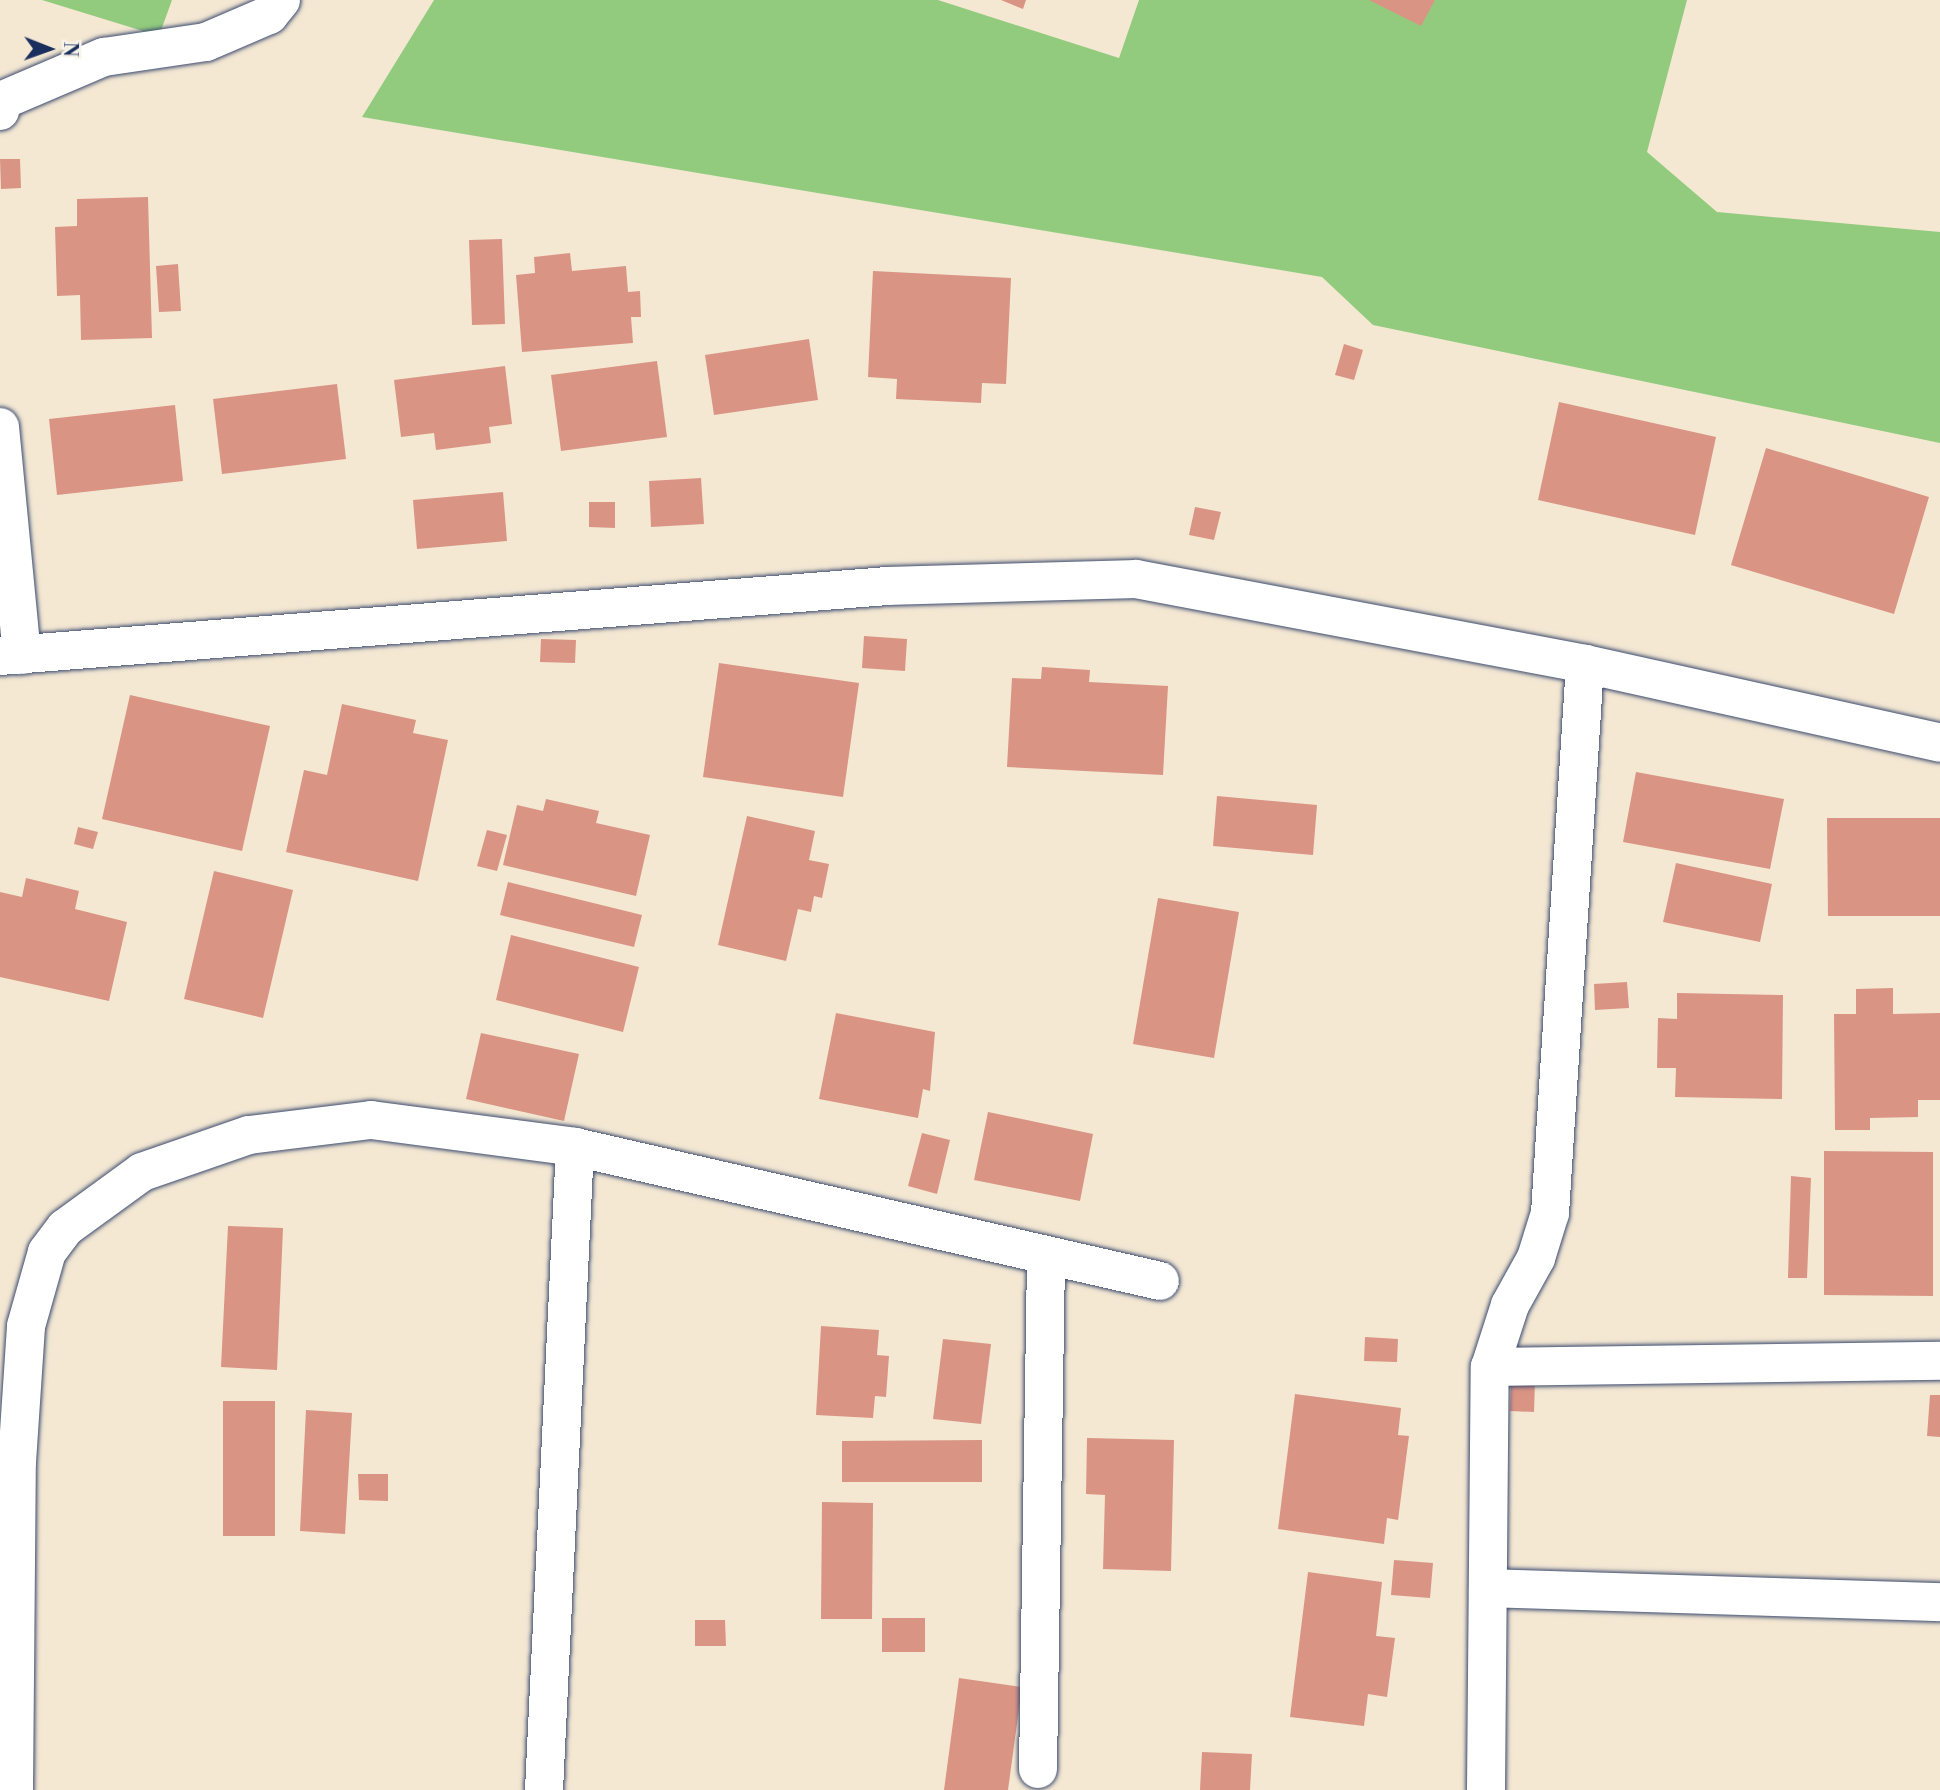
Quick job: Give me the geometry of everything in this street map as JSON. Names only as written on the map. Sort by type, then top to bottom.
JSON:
[{"type":"street","points":[[0,111],[4,100],[104,57],[206,42],[269,15],[281,0]]},
{"type":"street","points":[[0,427],[11,655],[887,586],[1136,579],[1586,664],[1940,743]]},
{"type":"street","points":[[1486,1790],[1490,1367],[1510,1305],[1536,1258],[1550,1213],[1586,664]]},
{"type":"street","points":[[14,1790],[17,1462],[26,1326],[47,1252],[65,1228],[142,1172],[249,1135],[371,1120],[575,1147],[1046,1258],[1160,1281]]},
{"type":"street","points":[[544,1790],[575,1147]]},
{"type":"street","points":[[1038,1769],[1046,1258]]},
{"type":"street","points":[[1490,1367],[1940,1361]]},
{"type":"street","points":[[1488,1588],[1940,1602]]},
{"type":"green space","points":[[42,0],[172,0],[159,36]]},
{"type":"green space","points":[[434,0],[938,0],[1119,58],[1139,0],[1687,0],[1647,152],[1717,212],[1940,232],[1940,443],[1373,325],[1322,277],[362,117]]},
{"type":"building","points":[[1001,0],[1026,0],[1023,9]]},
{"type":"building","points":[[1369,0],[1435,0],[1421,26]]},
{"type":"building","points":[[0,159],[20,159],[21,188],[1,189]]},
{"type":"building","points":[[148,197],[152,338],[81,340],[80,295],[57,296],[55,227],[77,226],[77,199]]},
{"type":"building","points":[[502,239],[505,324],[472,325],[469,240]]},
{"type":"building","points":[[570,253],[572,271],[626,266],[628,292],[640,291],[641,317],[631,317],[633,343],[522,352],[516,275],[535,273],[534,257]]},
{"type":"building","points":[[178,264],[181,311],[159,312],[156,266]]},
{"type":"building","points":[[873,271],[1011,278],[1006,384],[982,383],[981,403],[896,399],[897,379],[868,377]]},
{"type":"building","points":[[809,339],[818,400],[714,415],[705,355]]},
{"type":"building","points":[[1344,344],[1363,350],[1354,380],[1335,375]]},
{"type":"building","points":[[657,361],[667,437],[561,451],[551,375]]},
{"type":"building","points":[[505,366],[512,424],[489,427],[491,443],[436,450],[434,433],[401,437],[394,380]]},
{"type":"building","points":[[337,384],[346,459],[222,474],[213,399]]},
{"type":"building","points":[[1559,402],[1716,437],[1695,535],[1538,500]]},
{"type":"building","points":[[175,405],[183,481],[57,495],[49,419]]},
{"type":"building","points":[[1766,448],[1929,497],[1894,614],[1731,565]]},
{"type":"building","points":[[701,478],[704,524],[651,527],[649,481]]},
{"type":"building","points":[[503,492],[507,541],[417,549],[413,500]]},
{"type":"building","points":[[589,502],[615,502],[615,528],[589,527]]},
{"type":"building","points":[[1195,507],[1221,512],[1214,540],[1189,535]]},
{"type":"building","points":[[864,636],[907,639],[905,671],[862,668]]},
{"type":"building","points":[[541,639],[576,640],[575,663],[540,662]]},
{"type":"building","points":[[719,663],[859,683],[843,797],[703,777]]},
{"type":"building","points":[[1042,667],[1090,670],[1089,682],[1168,686],[1163,775],[1007,767],[1012,678],[1041,679]]},
{"type":"building","points":[[130,695],[270,726],[242,851],[102,819]]},
{"type":"building","points":[[342,704],[416,720],[413,733],[448,740],[418,881],[286,852],[304,770],[327,775]]},
{"type":"building","points":[[1636,772],[1784,799],[1770,869],[1623,842]]},
{"type":"building","points":[[1217,796],[1317,805],[1313,855],[1213,846]]},
{"type":"building","points":[[546,799],[599,811],[596,823],[650,835],[636,896],[503,865],[517,805],[543,811]]},
{"type":"building","points":[[747,816],[815,831],[809,860],[829,864],[822,898],[814,896],[811,912],[798,909],[786,961],[718,945]]},
{"type":"building","points":[[1827,818],[1940,818],[1940,916],[1828,916]]},
{"type":"building","points":[[78,827],[98,832],[93,849],[74,844]]},
{"type":"building","points":[[487,830],[507,835],[497,871],[477,866]]},
{"type":"building","points":[[1676,863],[1772,884],[1760,942],[1663,922]]},
{"type":"building","points":[[214,871],[293,890],[263,1018],[184,999]]},
{"type":"building","points":[[26,878],[79,891],[75,909],[127,922],[109,1001],[0,977],[0,892],[22,897]]},
{"type":"building","points":[[508,882],[642,915],[634,947],[500,915]]},
{"type":"building","points":[[1158,898],[1239,912],[1214,1058],[1133,1044]]},
{"type":"building","points":[[511,935],[639,967],[623,1032],[496,1000]]},
{"type":"building","points":[[1627,982],[1629,1008],[1595,1010],[1594,984]]},
{"type":"building","points":[[1893,988],[1893,1014],[1940,1013],[1940,1100],[1918,1100],[1918,1117],[1870,1118],[1870,1130],[1835,1130],[1834,1014],[1856,1014],[1856,989]]},
{"type":"building","points":[[1677,993],[1783,995],[1782,1099],[1675,1097],[1676,1068],[1657,1068],[1658,1018],[1677,1019]]},
{"type":"building","points":[[836,1013],[935,1032],[930,1091],[923,1089],[918,1118],[819,1099]]},
{"type":"building","points":[[481,1033],[579,1054],[564,1121],[466,1099]]},
{"type":"building","points":[[988,1112],[1093,1134],[1080,1201],[974,1180]]},
{"type":"building","points":[[922,1133],[950,1140],[937,1194],[908,1186]]},
{"type":"building","points":[[1824,1151],[1933,1152],[1933,1296],[1824,1295]]},
{"type":"building","points":[[1791,1176],[1811,1178],[1807,1278],[1788,1278]]},
{"type":"building","points":[[228,1226],[283,1228],[277,1370],[221,1367]]},
{"type":"building","points":[[821,1326],[879,1330],[877,1355],[889,1356],[886,1397],[875,1396],[873,1418],[816,1415]]},
{"type":"building","points":[[1365,1337],[1398,1339],[1397,1362],[1364,1361]]},
{"type":"building","points":[[943,1339],[991,1344],[981,1424],[933,1419]]},
{"type":"building","points":[[1511,1381],[1535,1381],[1534,1412],[1510,1411]]},
{"type":"building","points":[[1295,1394],[1401,1408],[1398,1435],[1409,1436],[1398,1520],[1387,1518],[1384,1544],[1278,1529]]},
{"type":"building","points":[[1930,1395],[1940,1395],[1940,1437],[1927,1436]]},
{"type":"building","points":[[223,1401],[275,1401],[275,1536],[223,1536]]},
{"type":"building","points":[[306,1410],[352,1413],[345,1534],[300,1531]]},
{"type":"building","points":[[1087,1438],[1174,1440],[1171,1571],[1103,1569],[1105,1495],[1086,1494]]},
{"type":"building","points":[[982,1440],[982,1482],[842,1482],[842,1441]]},
{"type":"building","points":[[358,1474],[388,1474],[388,1501],[359,1500]]},
{"type":"building","points":[[822,1502],[873,1503],[872,1619],[821,1619]]},
{"type":"building","points":[[1394,1560],[1433,1563],[1430,1598],[1391,1595]]},
{"type":"building","points":[[1308,1572],[1382,1582],[1376,1636],[1395,1638],[1387,1697],[1368,1694],[1364,1726],[1290,1717]]},
{"type":"building","points":[[882,1618],[925,1618],[925,1652],[882,1652]]},
{"type":"building","points":[[695,1620],[725,1620],[726,1646],[695,1646]]},
{"type":"building","points":[[959,1678],[1022,1687],[1008,1790],[944,1790]]},
{"type":"building","points":[[1202,1752],[1252,1754],[1250,1790],[1200,1790]]}]
